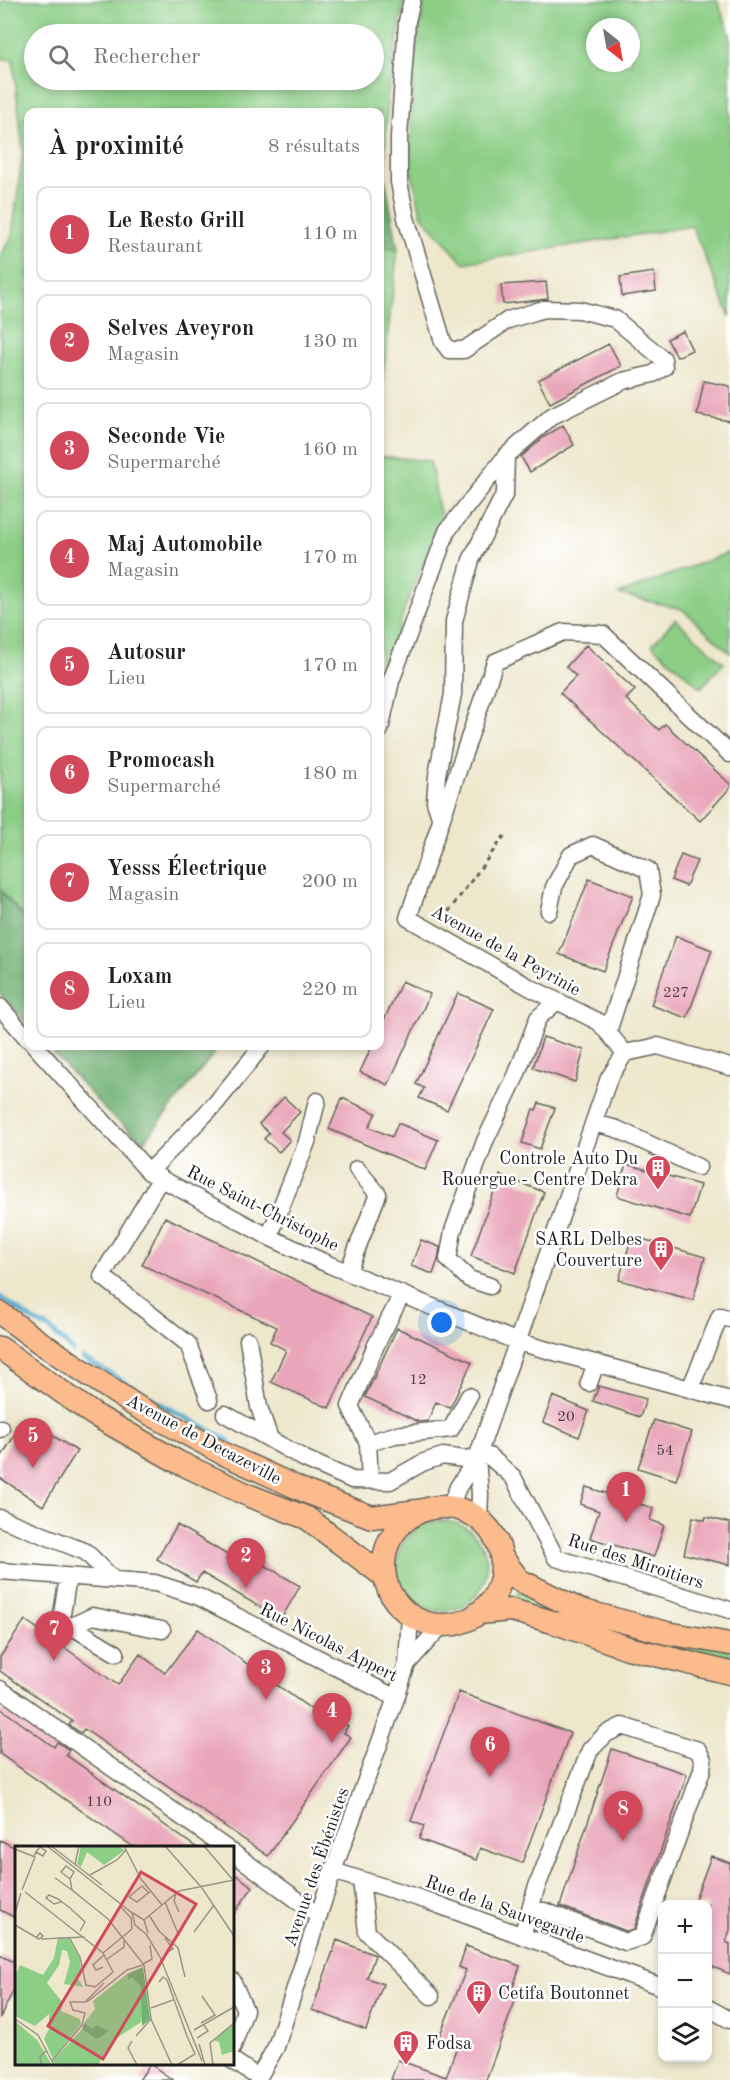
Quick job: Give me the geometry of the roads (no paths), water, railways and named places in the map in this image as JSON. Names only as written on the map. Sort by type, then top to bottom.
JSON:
[{"type":"main road","name":"Avenue de Decazeville","points":[[0,1313],[136,1406],[235,1459],[309,1493],[372,1517],[425,1510]]},
{"type":"main road","name":"Avenue de Decazeville","points":[[0,1348],[93,1414],[178,1462],[250,1496],[307,1518],[385,1577]]},
{"type":"main road","points":[[450,1508],[479,1519],[494,1535],[502,1567],[498,1588],[486,1606],[461,1622],[442,1625],[410,1615],[394,1598],[385,1577],[385,1556],[393,1536],[407,1520],[425,1510],[450,1508]]},
{"type":"main road","points":[[501,1556],[519,1580],[580,1610],[668,1633],[730,1644]]},
{"type":"main road","points":[[478,1613],[511,1610],[628,1648],[730,1673]]},
{"type":"street","points":[[384,712],[391,681],[447,531],[506,456],[552,416],[623,381],[653,375],[664,367],[663,359],[615,319],[580,310],[544,309],[508,320],[464,350],[449,350],[443,342],[406,218],[399,182],[401,102],[407,21],[412,0]]},
{"type":"street","points":[[441,820],[435,802],[453,694],[454,621],[471,560],[505,493],[506,456]]},
{"type":"street","name":"Avenue de la Peyrinie","points":[[626,1053],[599,1022],[408,918],[495,662],[563,632],[603,634],[730,754]]},
{"type":"street","points":[[549,911],[554,887],[571,855],[593,846],[648,870],[652,895],[608,1032]]},
{"type":"street","points":[[490,1286],[470,1279],[448,1259],[453,1231],[485,1141],[516,1076],[538,1018],[557,1001]]},
{"type":"street","points":[[0,1007],[24,1034]]},
{"type":"street","points":[[450,1508],[458,1487],[477,1458],[609,1078],[626,1053],[658,1046],[730,1067]]},
{"type":"street","name":"Rue Saint-Christophe","points":[[39,1050],[155,1175],[269,1237],[518,1342],[730,1401]]},
{"type":"street","points":[[209,1400],[188,1344],[102,1276],[155,1175],[259,1050]]},
{"type":"street","points":[[269,1237],[307,1142],[317,1101]]},
{"type":"street","points":[[594,1123],[617,1130],[698,1167]]},
{"type":"street","points":[[348,1272],[378,1194],[357,1169]]},
{"type":"street","points":[[370,1480],[368,1443],[350,1406],[376,1345],[402,1294]]},
{"type":"street","points":[[690,1389],[720,1316],[730,1319]]},
{"type":"street","points":[[248,1340],[259,1407],[270,1439]]},
{"type":"street","points":[[589,1383],[596,1363]]},
{"type":"street","points":[[368,1443],[395,1435],[451,1429],[469,1396]]},
{"type":"street","points":[[225,1414],[306,1459],[352,1480],[390,1481],[424,1462],[443,1456],[477,1458]]},
{"type":"street","name":"Rue des Miroitiers","points":[[477,1458],[489,1456],[513,1477],[556,1558],[730,1610]]},
{"type":"street","points":[[477,1458],[480,1494],[479,1519]]},
{"type":"street","points":[[0,1518],[86,1552],[114,1580]]},
{"type":"street","name":"Rue Nicolas Appert","points":[[0,1571],[155,1583],[199,1597],[396,1698]]},
{"type":"street","points":[[68,1577],[61,1620],[117,1653]]},
{"type":"street","name":"Avenue des Ébénistes","points":[[258,2079],[276,2047],[333,1871],[396,1698],[407,1664],[410,1615]]},
{"type":"street","points":[[72,1626],[93,1616],[162,1630]]},
{"type":"street","name":"Avenue des Ébénistes","points":[[407,1664],[442,1625]]},
{"type":"street","points":[[0,1689],[223,1846]]},
{"type":"street","points":[[522,1936],[536,1889],[590,1750],[606,1734],[622,1726],[698,1750],[703,1760],[702,1770],[642,1938],[626,1942],[544,1911],[530,1910]]},
{"type":"street","points":[[234,1853],[319,1916]]},
{"type":"street","name":"Rue de la Sauvegarde","points":[[333,1871],[425,1900],[658,1985]]},
{"type":"street","points":[[361,1880],[367,1932],[431,1996]]},
{"type":"street","points":[[234,1985],[245,2010],[234,2043]]},
{"type":"street","points":[[712,2010],[730,2020]]},
{"type":"street","points":[[234,2061],[258,2079]]},
{"type":"waterway","points":[[0,1297],[32,1320],[49,1328],[73,1351]]},
{"type":"waterway","points":[[83,1358],[229,1441]]},
{"type":"place","name":"Controle Auto Du Rouergue - Centre Dekra","points":[[658,1191]]},
{"type":"place","name":"SARL Delbes Couverture","points":[[661,1272]]},
{"type":"place","name":"Autosur","points":[[33,1468]]},
{"type":"place","name":"Le Resto Grill","points":[[626,1522]]},
{"type":"place","name":"Selves Aveyron","points":[[246,1588]]},
{"type":"place","name":"Yesss Électrique","points":[[54,1661]]},
{"type":"place","name":"Seconde Vie","points":[[266,1700]]},
{"type":"place","name":"Maj Automobile","points":[[332,1743]]},
{"type":"place","name":"Promocash","points":[[490,1777]]},
{"type":"place","name":"Loxam","points":[[623,1841]]},
{"type":"place","name":"Cetifa Boutonnet","points":[[479,2016]]},
{"type":"place","name":"Fodsa","points":[[406,2066]]}]
